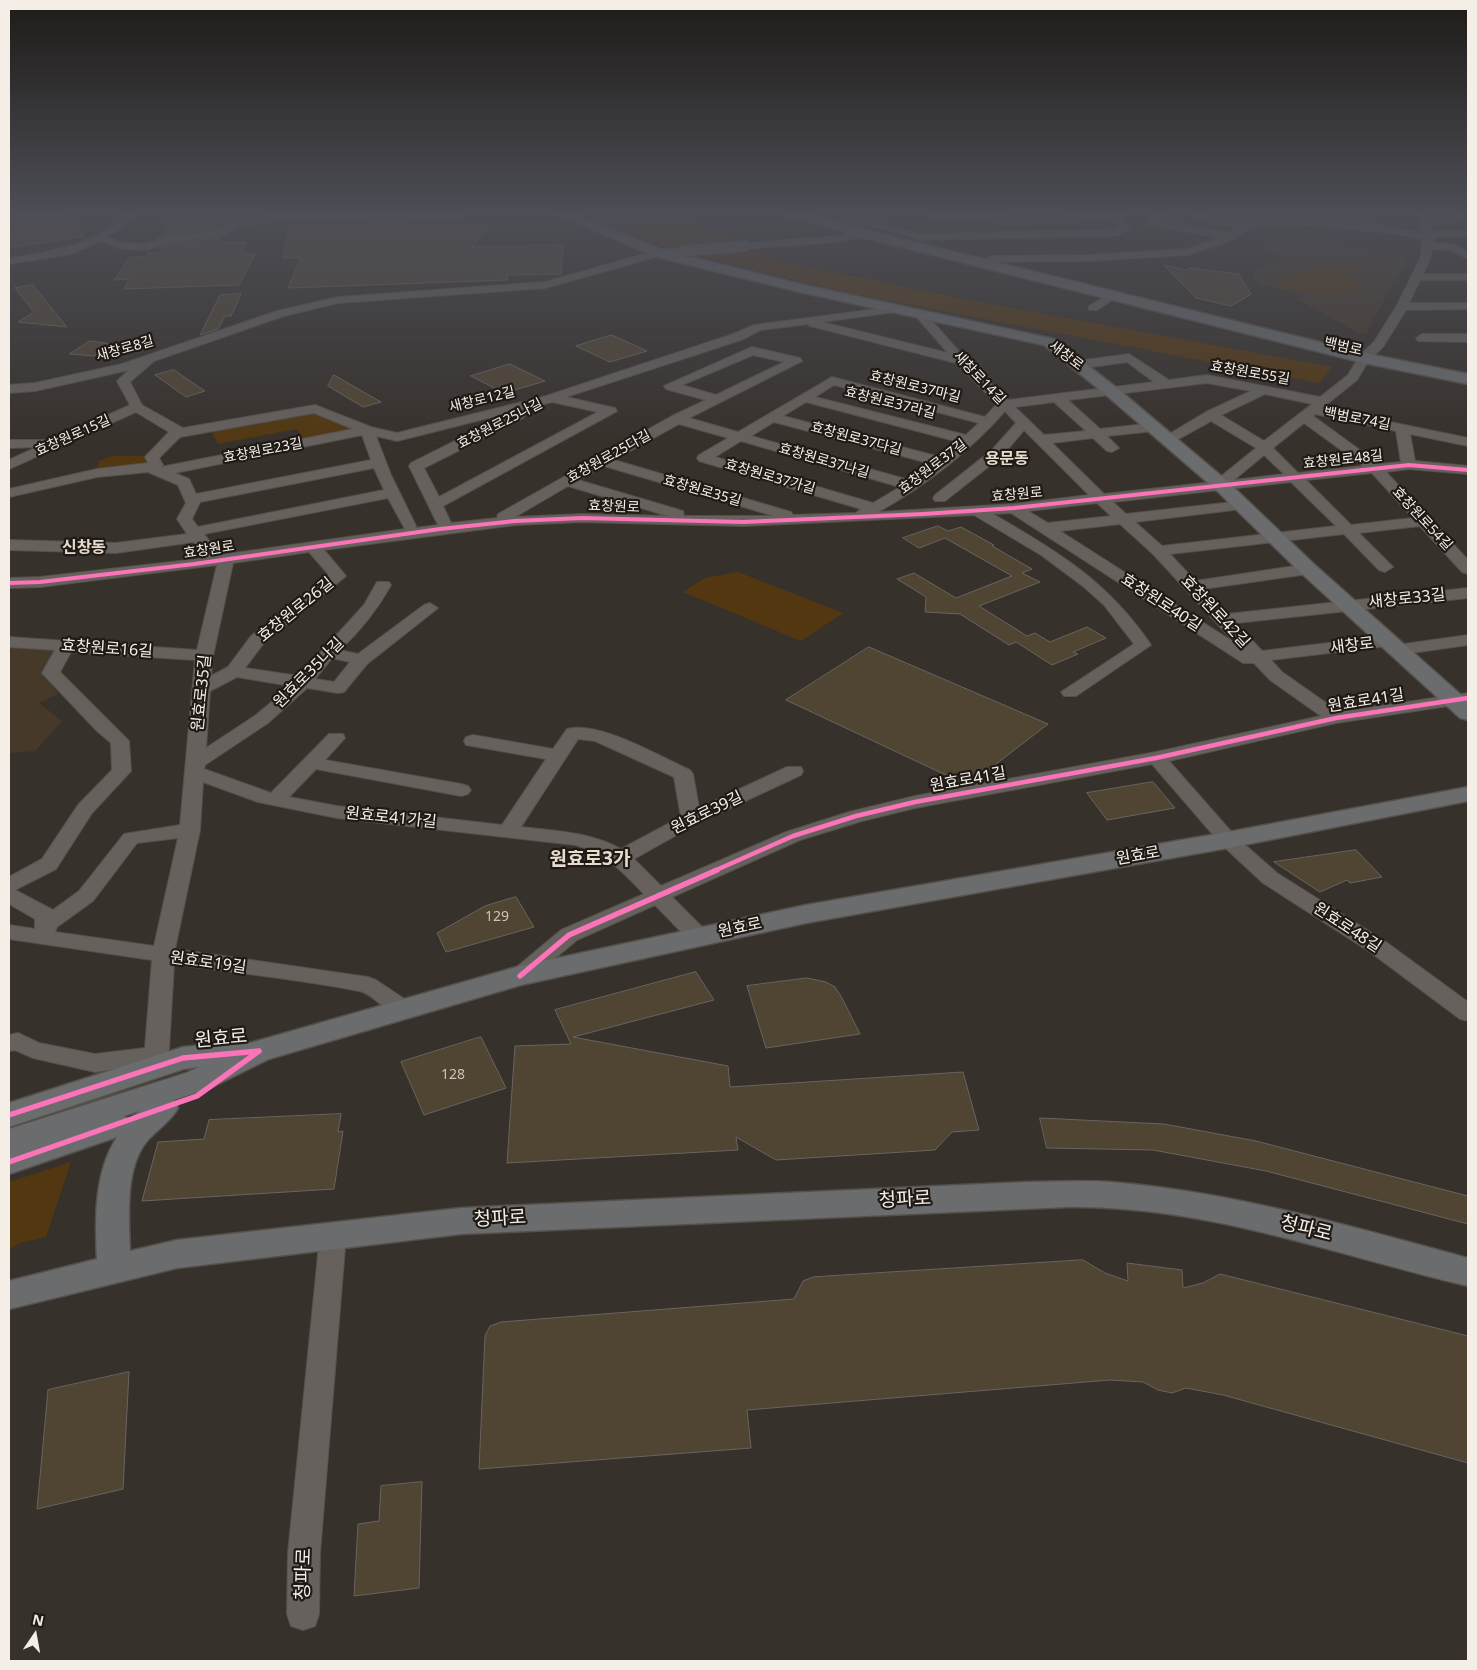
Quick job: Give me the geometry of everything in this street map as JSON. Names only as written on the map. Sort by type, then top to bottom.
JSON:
[{"type":"main road","name":"새창로","points":[[809,290],[1038,338],[1048,342],[1111,391],[1220,484],[1346,605],[1392,646],[1463,704]]},
{"type":"main road","name":"백범로","points":[[1086,290],[1280,334]]},
{"type":"main road","name":"백범로","points":[[1110,290],[1367,356],[1468,378]]},
{"type":"main road","name":"백범로","points":[[1367,356],[1468,372]]},
{"type":"main road","points":[[1468,372],[1465,376],[1468,378]]},
{"type":"main road","name":"원효로","points":[[9,1141],[197,1081],[259,1051],[401,1008],[520,976],[806,914],[1228,840],[1468,794]]},
{"type":"main road","points":[[9,1129],[259,1051]]},
{"type":"main road","name":"원효로","points":[[9,1115],[156,1061],[259,1051]]},
{"type":"main road","name":"원효로","points":[[9,1162],[197,1096],[259,1051]]},
{"type":"main road","points":[[114,1268],[111,1221],[121,1157],[132,1137],[163,1108]]},
{"type":"main road","name":"청파로","points":[[9,1295],[177,1254],[470,1220],[1027,1195],[1109,1195],[1197,1206],[1290,1224],[1468,1272]]},
{"type":"street","name":"새창로8길","points":[[9,389],[35,387],[125,367],[280,314],[338,300],[496,290]]},
{"type":"street","points":[[1220,484],[1353,377],[1367,356],[1379,344],[1402,307],[1409,290]]},
{"type":"street","points":[[1450,290],[1465,306]]},
{"type":"street","points":[[1093,308],[1110,296]]},
{"type":"street","points":[[1402,307],[1465,306]]},
{"type":"street","name":"새창로12길","points":[[178,431],[180,433],[315,409],[366,430],[397,437],[552,398],[737,337],[758,327],[899,310]]},
{"type":"street","name":"새창로14길","points":[[920,314],[960,360],[1100,498]]},
{"type":"street","points":[[803,322],[960,360]]},
{"type":"street","points":[[1422,338],[1468,338]]},
{"type":"street","name":"효창원로25다길","points":[[503,517],[676,419],[796,361],[752,351],[670,386],[717,399]]},
{"type":"street","points":[[1077,364],[1129,358],[1166,384]]},
{"type":"street","points":[[149,359],[123,381],[137,406],[178,431],[152,457],[156,465],[154,470]]},
{"type":"street","name":"효창원로55길","points":[[1004,404],[1207,379],[1324,402]]},
{"type":"street","name":"효창원로37마길","points":[[804,398],[832,381],[990,422]]},
{"type":"street","points":[[1168,439],[1211,415],[1264,390]]},
{"type":"street","name":"효창원로25나길","points":[[436,505],[610,411],[552,398],[416,466],[444,522]]},
{"type":"street","points":[[739,436],[804,398]]},
{"type":"street","name":"효창원로37라길","points":[[804,398],[969,440]]},
{"type":"street","points":[[1057,398],[1112,448]]},
{"type":"street","name":"효창원로37길","points":[[853,517],[920,493],[944,460],[990,422],[1004,404]]},
{"type":"street","name":"효창원로15길","points":[[9,465],[137,406]]},
{"type":"street","name":"백범로74길","points":[[1308,413],[1402,428],[1468,442]]},
{"type":"street","name":"효창원로54길","points":[[1308,413],[1375,468],[1468,569]]},
{"type":"street","points":[[1211,415],[1264,447],[1385,567]]},
{"type":"street","name":"효창원로37다길","points":[[771,417],[944,460],[981,466]]},
{"type":"street","name":"효창원로37나길","points":[[676,419],[739,436],[920,493],[973,507]]},
{"type":"street","points":[[920,493],[981,466],[997,453],[1023,422]]},
{"type":"street","points":[[1040,440],[1154,427]]},
{"type":"street","name":"백범로74길","points":[[1402,428],[1409,465]]},
{"type":"street","points":[[366,430],[379,463],[409,526]]},
{"type":"street","name":"효창원로23길","points":[[9,493],[97,473],[154,470],[366,430]]},
{"type":"street","name":"효창원로37가길","points":[[739,436],[704,458],[875,508]]},
{"type":"street","points":[[9,444],[56,443]]},
{"type":"street","name":"효창원로35길","points":[[600,461],[804,520]]},
{"type":"street","points":[[379,463],[191,499],[193,503],[184,519],[194,534],[221,559],[242,552],[444,522],[562,514],[582,518]]},
{"type":"street","name":"효창원로48길","points":[[1220,484],[1409,465],[1468,470]]},
{"type":"street","name":"효창원로23길","points":[[154,470],[184,482],[191,499]]},
{"type":"street","name":"효창원로","points":[[565,481],[706,522]]},
{"type":"street","name":"효창원로","points":[[9,582],[40,582],[506,522],[582,518],[706,522],[804,520],[973,507],[1014,508],[1220,484]]},
{"type":"street","points":[[9,545],[116,548],[393,493]]},
{"type":"street","name":"효창원로42길","points":[[1100,498],[1158,551],[1221,620],[1276,676],[1336,718]]},
{"type":"street","points":[[1046,528],[1242,505]]},
{"type":"street","points":[[973,507],[1070,566],[1130,624],[1143,645],[1070,692]]},
{"type":"street","name":"효창원로40길","points":[[1014,508],[1276,676]]},
{"type":"street","points":[[1158,551],[1274,536],[1423,521]]},
{"type":"street","name":"효창원로26길","points":[[202,688],[234,671],[257,640],[338,576],[313,547]]},
{"type":"street","name":"원효로35길","points":[[156,1061],[163,956],[190,830],[204,656],[221,559]]},
{"type":"street","points":[[1190,586],[1308,569]]},
{"type":"street","name":"원효로35나길","points":[[195,768],[262,719],[304,683],[328,652],[359,622],[371,607],[383,585]]},
{"type":"street","name":"새창로33길","points":[[1346,605],[1468,593]]},
{"type":"street","points":[[1221,620],[1346,605]]},
{"type":"street","points":[[234,671],[338,688],[361,660],[430,608]]},
{"type":"street","points":[[1392,646],[1468,640]]},
{"type":"street","name":"효창원로16길","points":[[9,642],[204,656]]},
{"type":"street","points":[[9,885],[49,864],[85,809],[122,771],[120,741],[102,726],[51,673],[66,646]]},
{"type":"street","name":"새창로","points":[[1258,657],[1392,646]]},
{"type":"street","points":[[328,652],[361,660]]},
{"type":"street","name":"원효로41길","points":[[520,976],[569,935],[793,836],[856,816],[915,802],[1156,758],[1336,718],[1463,704]]},
{"type":"street","points":[[508,831],[573,733],[599,736],[682,774],[692,819]]},
{"type":"street","points":[[275,800],[336,738]]},
{"type":"street","points":[[473,741],[558,756]]},
{"type":"street","points":[[1156,758],[1228,840]]},
{"type":"street","points":[[311,763],[461,790]]},
{"type":"street","name":"원효로41가길","points":[[195,768],[275,800],[337,812],[575,839],[599,845],[621,858],[659,894],[698,936]]},
{"type":"street","name":"원효로39길","points":[[621,858],[692,819],[794,771]]},
{"type":"street","points":[[45,929],[86,896],[125,843],[131,838],[190,830]]},
{"type":"street","name":"원효로48길","points":[[1228,840],[1270,878],[1378,947],[1468,1013]]},
{"type":"street","points":[[9,895],[45,914],[45,929]]},
{"type":"street","name":"원효로19길","points":[[9,932],[45,929],[163,956],[368,985],[401,1008]]},
{"type":"street","points":[[9,1043],[18,1041],[33,1050],[95,1063],[156,1061]]},
{"type":"street","name":"청파로","points":[[303,1614],[304,1553],[333,1235]]},
{"type":"shaded area","points":[[836,290],[920,290],[1332,367],[1319,383]]},
{"type":"shaded area","points":[[1284,290],[1390,290],[1366,333],[1359,333],[1298,300],[1304,294]]},
{"type":"shaded area","points":[[1292,290],[1355,290],[1335,294]]},
{"type":"shaded area","points":[[315,413],[354,431],[304,440],[297,429],[218,444],[211,430]]},
{"type":"shaded area","points":[[112,456],[146,456],[148,465],[97,472],[99,461]]},
{"type":"shaded area","points":[[738,572],[843,613],[801,641],[683,592],[705,578]]},
{"type":"shaded area","points":[[9,646],[55,650],[42,672],[58,694],[39,703],[62,721],[35,751],[9,753]]},
{"type":"shaded area","points":[[71,1162],[46,1237],[19,1243],[9,1250],[9,1182]]},
{"type":"building","points":[[17,290],[37,290],[67,327],[18,322],[34,312]]},
{"type":"building","points":[[1188,290],[1249,290],[1251,294],[1231,306],[1196,298]]},
{"type":"building","points":[[241,294],[231,316],[225,316],[218,329],[200,335],[220,295]]},
{"type":"building","points":[[612,335],[647,351],[610,362],[576,346]]},
{"type":"building","points":[[90,341],[113,344],[94,356],[70,354]]},
{"type":"building","points":[[510,364],[545,381],[504,393],[471,376]]},
{"type":"building","points":[[174,370],[205,391],[186,397],[155,375]]},
{"type":"building","points":[[334,375],[381,402],[363,407],[328,386]]},
{"type":"building","points":[[938,526],[948,531],[961,527],[994,545],[992,546],[1032,569],[1022,573],[1040,582],[979,606],[1027,636],[1035,633],[1050,642],[1087,627],[1106,638],[1073,652],[1078,654],[1052,665],[1016,642],[1009,645],[960,614],[925,612],[926,597],[897,579],[914,573],[956,598],[1012,576],[945,538],[919,548],[903,538]]},
{"type":"building","points":[[869,647],[1048,724],[967,785],[786,700]]},
{"type":"building","points":[[1153,782],[1175,808],[1107,820],[1087,793]]},
{"type":"building","points":[[1356,850],[1382,877],[1350,883],[1347,880],[1320,892],[1274,862]]},
{"type":"building","points":[[516,897],[534,927],[446,952],[437,933],[485,906]]},
{"type":"building","points":[[696,972],[714,1000],[573,1037],[728,1066],[730,1087],[963,1072],[979,1130],[952,1132],[935,1150],[776,1160],[736,1137],[738,1150],[507,1163],[515,1046],[571,1044],[555,1010]]},
{"type":"building","points":[[807,978],[826,982],[835,987],[860,1034],[766,1048],[747,986]]},
{"type":"building","points":[[481,1037],[506,1088],[424,1115],[401,1062]]},
{"type":"building","points":[[341,1114],[338,1132],[343,1131],[334,1189],[142,1201],[158,1142],[204,1139],[209,1120]]},
{"type":"building","points":[[1040,1118],[1164,1124],[1256,1141],[1468,1196],[1468,1224],[1266,1171],[1153,1150],[1047,1148]]},
{"type":"building","points":[[1083,1260],[1105,1273],[1128,1281],[1127,1263],[1182,1270],[1183,1288],[1203,1283],[1220,1274],[1468,1336],[1468,1463],[1223,1395],[1186,1388],[1172,1393],[1158,1390],[1143,1382],[1110,1380],[747,1410],[751,1448],[479,1469],[485,1336],[490,1326],[501,1322],[794,1299],[803,1281],[813,1277]]},
{"type":"building","points":[[129,1372],[123,1489],[37,1509],[48,1390]]},
{"type":"building","points":[[422,1482],[419,1588],[354,1596],[358,1524],[379,1521],[381,1486]]},
{"type":"cycle path","points":[[9,583],[40,582],[194,564],[440,529],[515,521],[582,518],[743,522],[923,514],[1014,508],[1409,465],[1468,470]]},
{"type":"cycle path","points":[[520,976],[569,935],[793,836],[856,816],[915,802],[1156,758],[1336,718],[1468,698]]},
{"type":"cycle path","points":[[9,1115],[183,1058],[259,1051]]},
{"type":"cycle path","points":[[9,1162],[197,1096],[259,1051]]},
{"type":"district","name":"용문동","points":[[1007,459]]},
{"type":"district","name":"신창동","points":[[84,548]]},
{"type":"district","name":"원효로3가","points":[[590,860]]}]
